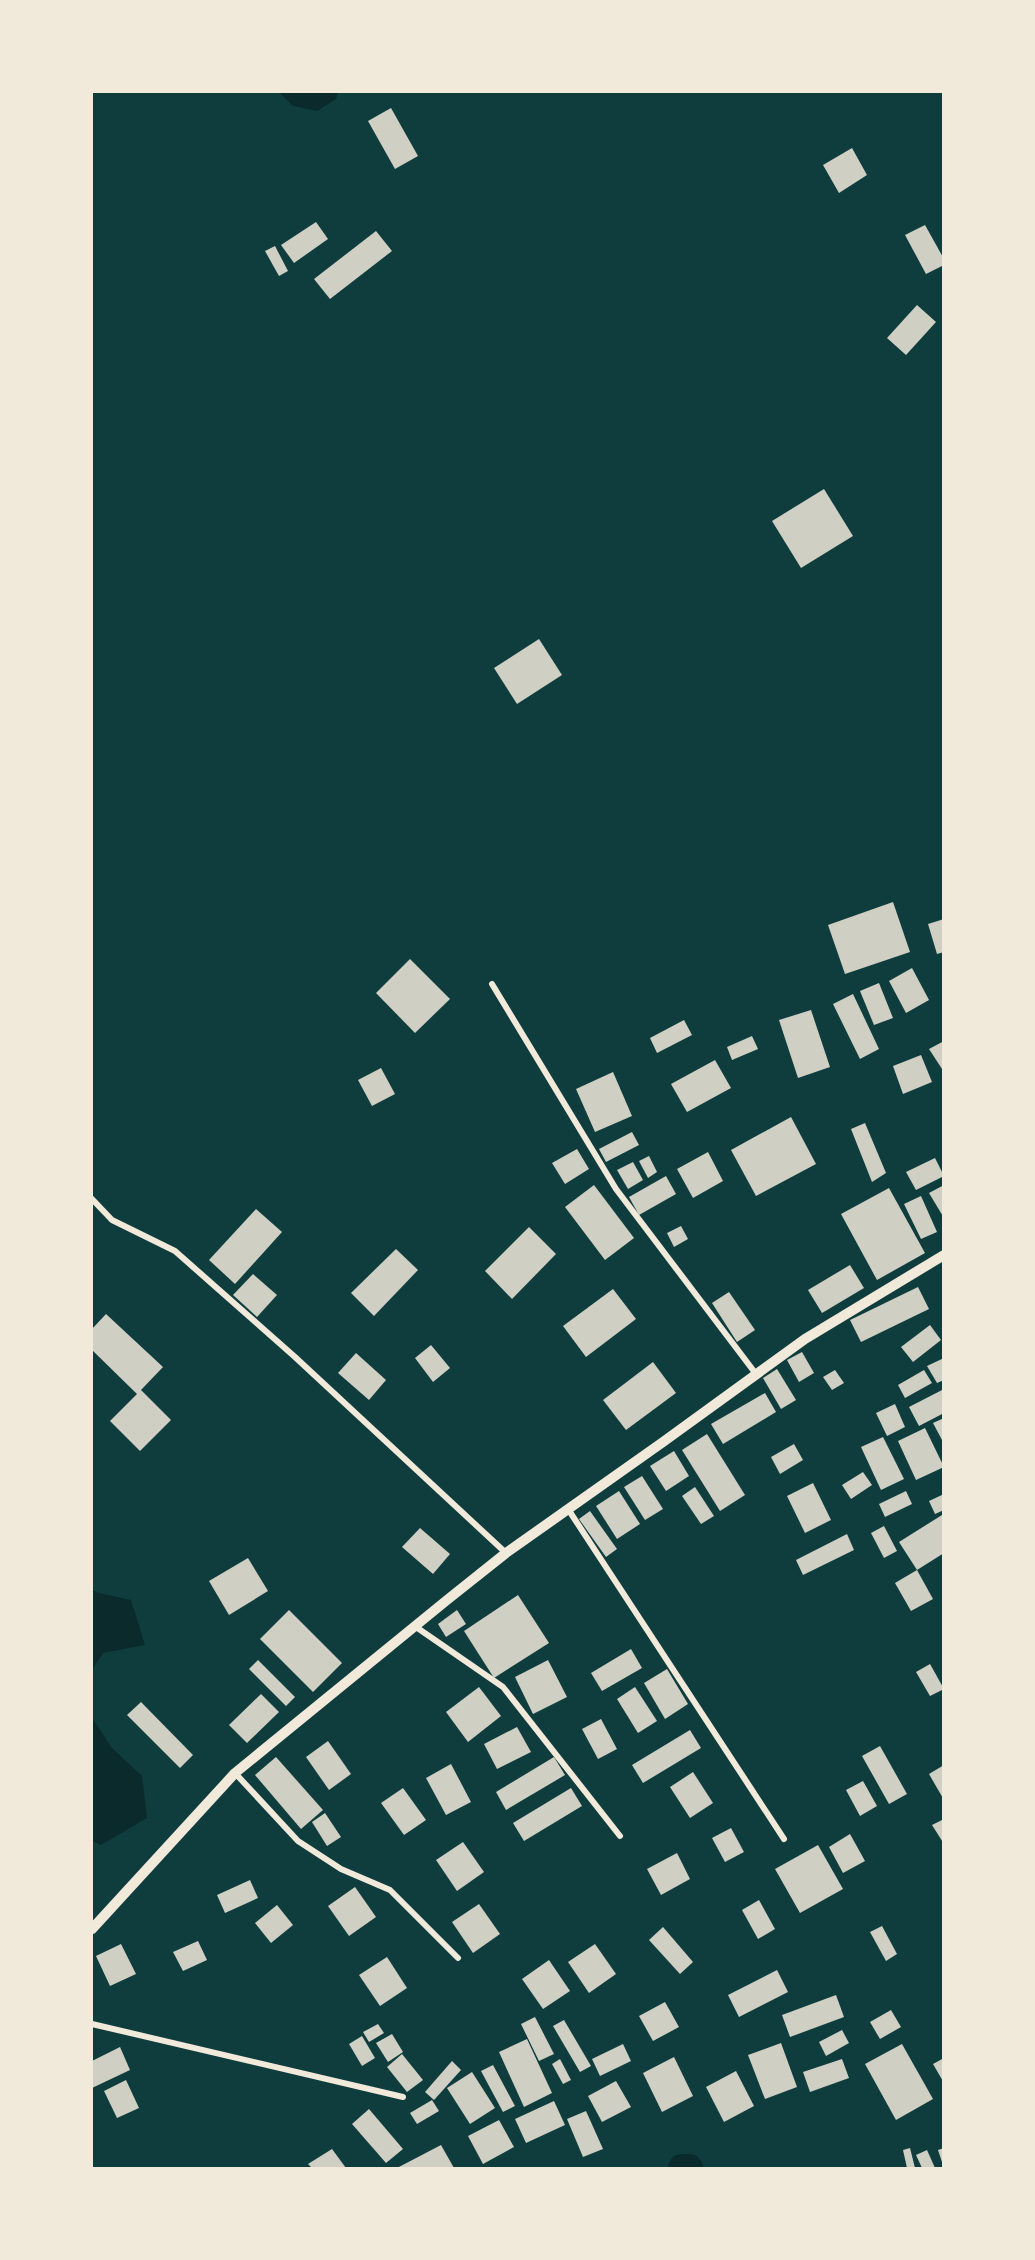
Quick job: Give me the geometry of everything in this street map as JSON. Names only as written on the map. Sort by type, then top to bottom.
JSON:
[{"type":"street","points":[[492,984],[616,1189],[756,1374]]},
{"type":"street","points":[[92,1199],[112,1220],[175,1251],[295,1357],[506,1554]]},
{"type":"street","points":[[92,1929],[235,1773],[331,1693],[506,1554],[805,1339],[944,1255]]},
{"type":"street","points":[[568,1509],[784,1839]]},
{"type":"street","points":[[416,1627],[503,1688],[620,1836]]},
{"type":"street","points":[[235,1773],[298,1841],[341,1869],[390,1890],[458,1958]]},
{"type":"street","points":[[92,2024],[403,2097]]},
{"type":"water","points":[[279,92],[338,92],[336,99],[317,111],[293,106]]},
{"type":"water","points":[[92,1590],[131,1600],[145,1645],[103,1653],[92,1670]]},
{"type":"water","points":[[92,1717],[111,1747],[142,1776],[147,1818],[101,1845],[92,1841]]},
{"type":"building","points":[[391,108],[418,156],[395,169],[368,121]]},
{"type":"building","points":[[852,148],[867,175],[839,193],[823,165]]},
{"type":"building","points":[[316,222],[328,239],[294,263],[281,245]]},
{"type":"building","points":[[925,225],[944,259],[944,265],[926,274],[905,235]]},
{"type":"building","points":[[376,231],[392,251],[330,299],[314,279]]},
{"type":"building","points":[[275,246],[288,271],[279,276],[265,251]]},
{"type":"building","points":[[917,305],[936,322],[906,355],[887,338]]},
{"type":"building","points":[[824,489],[853,536],[801,568],[772,521]]},
{"type":"building","points":[[539,639],[562,675],[517,704],[494,668]]},
{"type":"building","points":[[893,902],[910,952],[845,974],[828,925]]},
{"type":"building","points":[[944,919],[944,952],[937,954],[928,924]]},
{"type":"building","points":[[410,959],[450,999],[415,1033],[376,993]]},
{"type":"building","points":[[912,968],[929,1000],[906,1013],[889,981]]},
{"type":"building","points":[[879,983],[893,1018],[874,1025],[860,991]]},
{"type":"building","points":[[853,994],[879,1049],[860,1059],[833,1004]]},
{"type":"building","points":[[811,1010],[830,1067],[798,1078],[779,1020]]},
{"type":"building","points":[[684,1020],[692,1035],[657,1053],[650,1038]]},
{"type":"building","points":[[752,1036],[758,1049],[732,1060],[727,1047]]},
{"type":"building","points":[[944,1041],[944,1072],[929,1049]]},
{"type":"building","points":[[921,1055],[932,1082],[903,1094],[893,1066]]},
{"type":"building","points":[[715,1060],[731,1088],[687,1112],[671,1084]]},
{"type":"building","points":[[381,1068],[395,1094],[372,1106],[358,1080]]},
{"type":"building","points":[[613,1072],[632,1116],[595,1132],[576,1089]]},
{"type":"building","points":[[791,1117],[816,1164],[756,1196],[731,1150]]},
{"type":"building","points":[[865,1123],[886,1173],[872,1182],[851,1129]]},
{"type":"building","points":[[632,1132],[639,1145],[606,1162],[599,1149]]},
{"type":"building","points":[[577,1149],[589,1169],[565,1184],[552,1163]]},
{"type":"building","points":[[708,1152],[723,1181],[693,1198],[677,1169]]},
{"type":"building","points":[[649,1156],[657,1172],[648,1178],[639,1161]]},
{"type":"building","points":[[935,1158],[944,1176],[916,1190],[906,1172]]},
{"type":"building","points":[[633,1162],[643,1180],[628,1189],[617,1170]]},
{"type":"building","points":[[666,1176],[676,1194],[639,1215],[629,1197]]},
{"type":"building","points":[[594,1185],[634,1238],[605,1260],[565,1207]]},
{"type":"building","points":[[944,1185],[944,1218],[929,1193]]},
{"type":"building","points":[[889,1188],[925,1253],[877,1280],[841,1214]]},
{"type":"building","points":[[921,1196],[937,1232],[921,1239],[904,1204]]},
{"type":"building","points":[[256,1209],[282,1232],[235,1284],[209,1260]]},
{"type":"building","points":[[681,1226],[688,1239],[674,1247],[667,1233]]},
{"type":"building","points":[[529,1227],[556,1254],[512,1299],[485,1271]]},
{"type":"building","points":[[396,1249],[418,1270],[374,1316],[351,1293]]},
{"type":"building","points":[[850,1265],[864,1288],[822,1313],[808,1290]]},
{"type":"building","points":[[253,1274],[277,1295],[257,1317],[233,1295]]},
{"type":"building","points":[[918,1287],[929,1309],[861,1342],[850,1320]]},
{"type":"building","points":[[613,1289],[636,1319],[586,1357],[563,1326]]},
{"type":"building","points":[[729,1292],[755,1330],[737,1342],[712,1303]]},
{"type":"building","points":[[106,1314],[163,1367],[141,1390],[171,1420],[140,1451],[110,1421],[137,1394],[92,1350],[92,1329]]},
{"type":"building","points":[[930,1325],[941,1340],[913,1362],[901,1347]]},
{"type":"building","points":[[431,1345],[450,1368],[433,1382],[415,1358]]},
{"type":"building","points":[[802,1352],[814,1373],[799,1382],[787,1360]]},
{"type":"building","points":[[356,1353],[386,1380],[369,1400],[338,1373]]},
{"type":"building","points":[[944,1358],[944,1380],[937,1383],[927,1366]]},
{"type":"building","points":[[653,1362],[676,1393],[626,1430],[603,1400]]},
{"type":"building","points":[[777,1369],[796,1400],[781,1409],[763,1378]]},
{"type":"building","points":[[835,1370],[844,1383],[832,1390],[823,1377]]},
{"type":"building","points":[[924,1370],[932,1383],[905,1398],[898,1385]]},
{"type":"building","points":[[944,1389],[944,1413],[919,1426],[909,1407]]},
{"type":"building","points":[[765,1393],[776,1412],[723,1444],[711,1424]]},
{"type":"building","points":[[895,1404],[905,1427],[887,1436],[876,1413]]},
{"type":"building","points":[[944,1418],[944,1439],[942,1440],[933,1423]]},
{"type":"building","points":[[925,1428],[944,1467],[916,1480],[898,1441]]},
{"type":"building","points":[[707,1434],[745,1495],[720,1511],[682,1450]]},
{"type":"building","points":[[883,1437],[904,1479],[881,1490],[861,1447]]},
{"type":"building","points":[[794,1444],[803,1460],[780,1474],[771,1457]]},
{"type":"building","points":[[674,1451],[689,1476],[666,1491],[650,1466]]},
{"type":"building","points":[[863,1472],[872,1485],[851,1499],[842,1485]]},
{"type":"building","points":[[642,1476],[663,1509],[645,1520],[624,1487]]},
{"type":"building","points":[[813,1483],[831,1520],[805,1533],[787,1496]]},
{"type":"building","points":[[695,1487],[714,1516],[701,1524],[682,1496]]},
{"type":"building","points":[[619,1491],[640,1524],[617,1539],[596,1506]]},
{"type":"building","points":[[906,1491],[912,1504],[885,1517],[879,1504]]},
{"type":"building","points":[[944,1494],[944,1510],[935,1514],[929,1501]]},
{"type":"building","points":[[590,1511],[617,1549],[606,1557],[579,1519]]},
{"type":"building","points":[[942,1515],[944,1553],[917,1570],[899,1542]]},
{"type":"building","points":[[884,1526],[897,1551],[884,1558],[871,1533]]},
{"type":"building","points":[[420,1528],[450,1554],[433,1574],[402,1547]]},
{"type":"building","points":[[847,1534],[854,1550],[803,1575],[796,1560]]},
{"type":"building","points":[[248,1558],[268,1591],[229,1615],[209,1581]]},
{"type":"building","points":[[917,1570],[933,1599],[911,1611],[895,1583]]},
{"type":"building","points":[[518,1595],[549,1643],[494,1678],[464,1631]]},
{"type":"building","points":[[289,1610],[342,1663],[313,1692],[260,1639]]},
{"type":"building","points":[[457,1610],[466,1624],[446,1637],[438,1624]]},
{"type":"building","points":[[631,1649],[642,1668],[602,1691],[591,1673]]},
{"type":"building","points":[[258,1660],[295,1697],[286,1706],[249,1669]]},
{"type":"building","points":[[548,1660],[567,1697],[533,1714],[515,1677]]},
{"type":"building","points":[[930,1664],[944,1689],[930,1696],[916,1672]]},
{"type":"building","points":[[667,1669],[688,1704],[665,1719],[644,1683]]},
{"type":"building","points":[[479,1687],[501,1716],[468,1742],[446,1712]]},
{"type":"building","points":[[635,1687],[657,1721],[638,1733],[617,1699]]},
{"type":"building","points":[[261,1694],[279,1712],[247,1743],[229,1725]]},
{"type":"building","points":[[141,1702],[193,1755],[180,1768],[127,1715]]},
{"type":"building","points":[[601,1719],[617,1749],[598,1759],[582,1729]]},
{"type":"building","points":[[517,1727],[531,1752],[497,1769],[484,1744]]},
{"type":"building","points":[[690,1730],[701,1748],[643,1783],[632,1765]]},
{"type":"building","points":[[328,1741],[351,1774],[329,1790],[306,1757]]},
{"type":"building","points":[[880,1746],[907,1794],[889,1804],[862,1756]]},
{"type":"building","points":[[276,1757],[323,1810],[301,1829],[255,1775]]},
{"type":"building","points":[[554,1757],[565,1775],[506,1810],[496,1792]]},
{"type":"building","points":[[451,1764],[471,1802],[446,1815],[426,1778]]},
{"type":"building","points":[[944,1765],[944,1800],[929,1774]]},
{"type":"building","points":[[693,1772],[713,1803],[690,1818],[670,1787]]},
{"type":"building","points":[[863,1781],[877,1806],[860,1816],[846,1790]]},
{"type":"building","points":[[403,1788],[426,1820],[404,1835],[381,1803]]},
{"type":"building","points":[[571,1788],[582,1806],[524,1841],[513,1823]]},
{"type":"building","points":[[325,1813],[341,1837],[327,1846],[312,1822]]},
{"type":"building","points":[[944,1819],[944,1844],[932,1825]]},
{"type":"building","points":[[731,1828],[744,1852],[725,1862],[712,1838]]},
{"type":"building","points":[[850,1834],[865,1861],[843,1873],[829,1847]]},
{"type":"building","points":[[463,1842],[484,1872],[457,1891],[436,1860]]},
{"type":"building","points":[[818,1845],[843,1889],[800,1913],[775,1869]]},
{"type":"building","points":[[677,1853],[690,1879],[661,1895],[647,1869]]},
{"type":"building","points":[[250,1880],[258,1898],[225,1913],[217,1895]]},
{"type":"building","points":[[355,1887],[376,1917],[349,1936],[328,1906]]},
{"type":"building","points":[[759,1900],[775,1929],[758,1939],[742,1910]]},
{"type":"building","points":[[479,1904],[500,1934],[473,1953],[452,1922]]},
{"type":"building","points":[[277,1905],[293,1925],[271,1943],[255,1923]]},
{"type":"building","points":[[882,1926],[897,1954],[886,1961],[870,1932]]},
{"type":"building","points":[[663,1927],[693,1962],[680,1974],[649,1940]]},
{"type":"building","points":[[198,1941],[207,1960],[183,1971],[173,1952]]},
{"type":"building","points":[[121,1944],[136,1974],[110,1986],[96,1956]]},
{"type":"building","points":[[595,1944],[616,1974],[589,1993],[568,1962]]},
{"type":"building","points":[[387,1957],[407,1988],[380,2006],[359,1975]]},
{"type":"building","points":[[549,1960],[570,1991],[543,2009],[522,1979]]},
{"type":"building","points":[[777,1970],[788,1992],[739,2017],[728,1995]]},
{"type":"building","points":[[836,1995],[844,2017],[790,2037],[782,2015]]},
{"type":"building","points":[[665,2002],[679,2027],[653,2041],[639,2016]]},
{"type":"building","points":[[891,2010],[901,2027],[880,2039],[870,2022]]},
{"type":"building","points":[[535,2017],[554,2054],[539,2061],[521,2024]]},
{"type":"building","points":[[564,2020],[591,2066],[580,2072],[553,2026]]},
{"type":"building","points":[[378,2024],[384,2033],[369,2042],[363,2032]]},
{"type":"building","points":[[842,2030],[849,2043],[826,2056],[819,2042]]},
{"type":"building","points":[[392,2034],[403,2052],[388,2062],[376,2043]]},
{"type":"building","points":[[362,2036],[375,2058],[362,2066],[349,2044]]},
{"type":"building","points":[[527,2039],[552,2093],[524,2107],[499,2052]]},
{"type":"building","points":[[781,2043],[797,2087],[765,2099],[748,2055]]},
{"type":"building","points":[[623,2044],[631,2061],[600,2076],[592,2059]]},
{"type":"building","points":[[902,2044],[933,2099],[896,2120],[865,2064]]},
{"type":"building","points":[[120,2047],[130,2070],[92,2088],[92,2061]]},
{"type":"building","points":[[402,2054],[423,2080],[407,2092],[387,2067]]},
{"type":"building","points":[[674,2057],[693,2096],[662,2112],[643,2073]]},
{"type":"building","points":[[944,2058],[944,2083],[933,2064]]},
{"type":"building","points":[[560,2059],[571,2080],[563,2084],[552,2064]]},
{"type":"building","points":[[842,2059],[849,2078],[810,2092],[803,2072]]},
{"type":"building","points":[[452,2061],[461,2070],[434,2100],[425,2092]]},
{"type":"building","points":[[493,2065],[515,2106],[503,2112],[481,2071]]},
{"type":"building","points":[[736,2071],[754,2106],[724,2122],[706,2087]]},
{"type":"building","points":[[472,2072],[495,2108],[470,2124],[447,2088]]},
{"type":"building","points":[[126,2080],[139,2108],[117,2118],[104,2091]]},
{"type":"building","points":[[616,2081],[631,2107],[602,2122],[588,2096]]},
{"type":"building","points":[[432,2100],[439,2111],[417,2124],[410,2113]]},
{"type":"building","points":[[554,2101],[565,2125],[526,2143],[515,2119]]},
{"type":"building","points":[[369,2109],[403,2149],[386,2163],[352,2124]]},
{"type":"building","points":[[586,2111],[603,2149],[583,2157],[567,2119]]},
{"type":"building","points":[[499,2120],[514,2147],[483,2164],[468,2136]]},
{"type":"building","points":[[441,2145],[454,2168],[397,2168]]},
{"type":"building","points":[[910,2148],[915,2168],[907,2168],[903,2150]]},
{"type":"building","points":[[944,2148],[944,2165],[943,2165],[938,2150]]},
{"type":"building","points":[[332,2149],[346,2168],[312,2168],[308,2164]]},
{"type":"building","points":[[927,2150],[935,2168],[922,2168],[916,2155]]},
{"type":"waterway","points":[[682,2168],[689,2168]]}]
